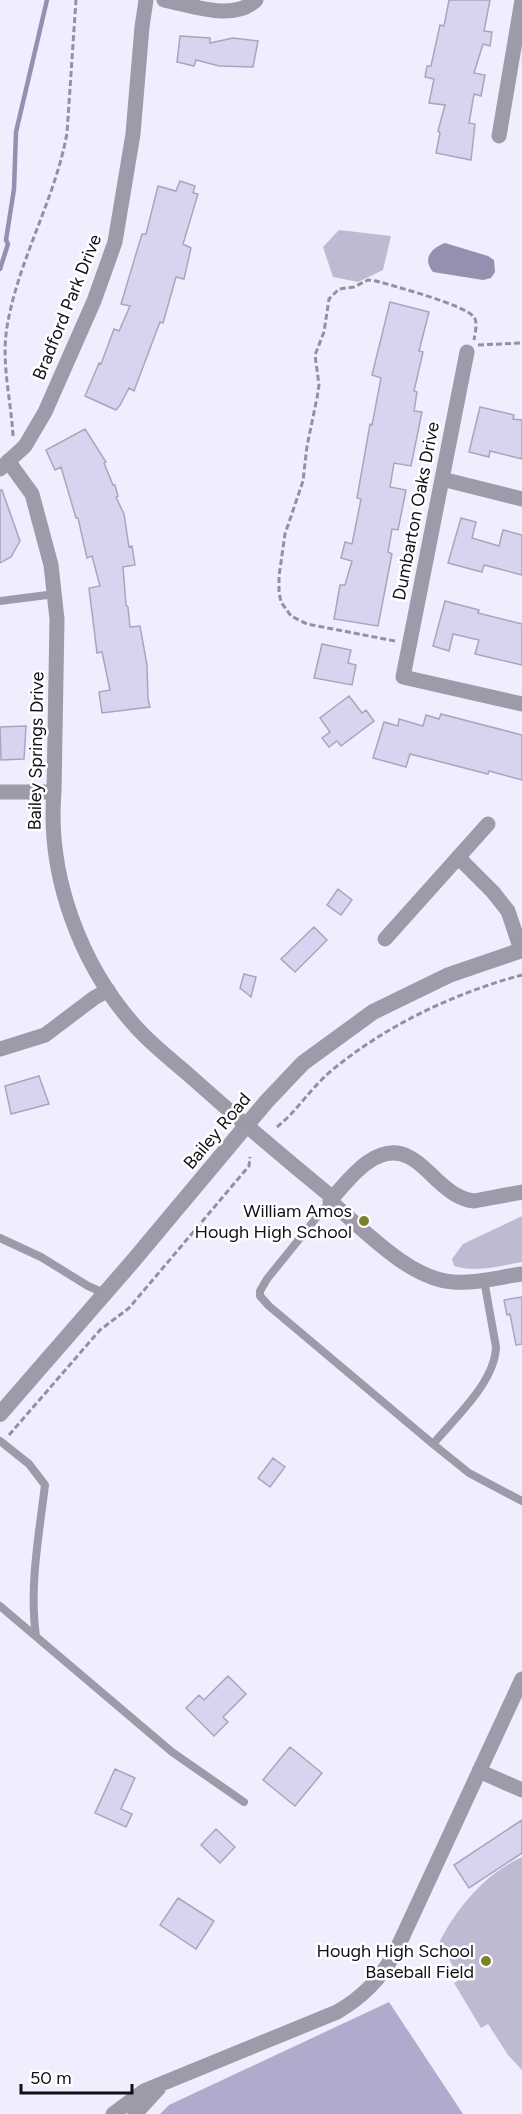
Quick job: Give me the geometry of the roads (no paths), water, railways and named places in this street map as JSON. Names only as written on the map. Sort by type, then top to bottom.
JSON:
[{"type":"street","name":"Bradford Park Drive","points":[[4,465],[22,449],[50,401],[94,300],[115,242],[134,134],[146,0]]},
{"type":"street","points":[[164,0],[226,12],[249,6],[256,0]]},
{"type":"street","points":[[499,136],[522,0]]},
{"type":"street","name":"Dumbarton Oaks Drive","points":[[467,352],[403,677],[522,704]]},
{"type":"street","name":"Bailey Springs Drive","points":[[4,465],[32,494],[51,565],[57,619],[54,792],[51,819],[62,884],[71,918],[85,950],[108,990],[137,1028],[382,1246],[412,1268],[432,1278],[451,1282],[522,1274]]},
{"type":"street","points":[[442,479],[522,499]]},
{"type":"street","points":[[0,792],[54,792]]},
{"type":"street","points":[[385,939],[488,824]]},
{"type":"street","points":[[458,857],[493,892],[508,911],[521,950]]},
{"type":"street","name":"Bailey Road","points":[[0,1414],[133,1261],[266,1102],[303,1063],[373,1012],[449,975],[521,950]]},
{"type":"street","points":[[0,1049],[45,1035],[108,990]]},
{"type":"street","points":[[332,1200],[364,1165],[383,1155],[393,1154],[410,1157],[446,1188],[466,1200],[474,1201],[522,1192]]},
{"type":"street","points":[[112,2114],[133,2098],[337,2012],[369,1989],[385,1970],[395,1953],[522,1679]]},
{"type":"street","points":[[479,1771],[522,1790]]},
{"type":"street","points":[[135,2114],[161,2086]]},
{"type":"lane","points":[[0,601],[55,594]]},
{"type":"lane","points":[[332,1200],[260,1291],[263,1301],[469,1473],[522,1501]]},
{"type":"lane","points":[[0,1238],[41,1257],[88,1286],[104,1293]]},
{"type":"lane","points":[[433,1444],[481,1386],[495,1358],[496,1347],[484,1280]]},
{"type":"lane","points":[[1,1442],[29,1464],[45,1485],[35,1579],[33,1615],[36,1636]]},
{"type":"lane","points":[[0,1606],[172,1752],[244,1802]]},
{"type":"waterway","points":[[0,269],[8,244],[6,240],[14,189],[16,132],[47,0]]},
{"type":"place","name":"William Amos Hough High School","points":[[364,1221]]},
{"type":"place","name":"Hough High School Baseball Field","points":[[486,1961]]}]
